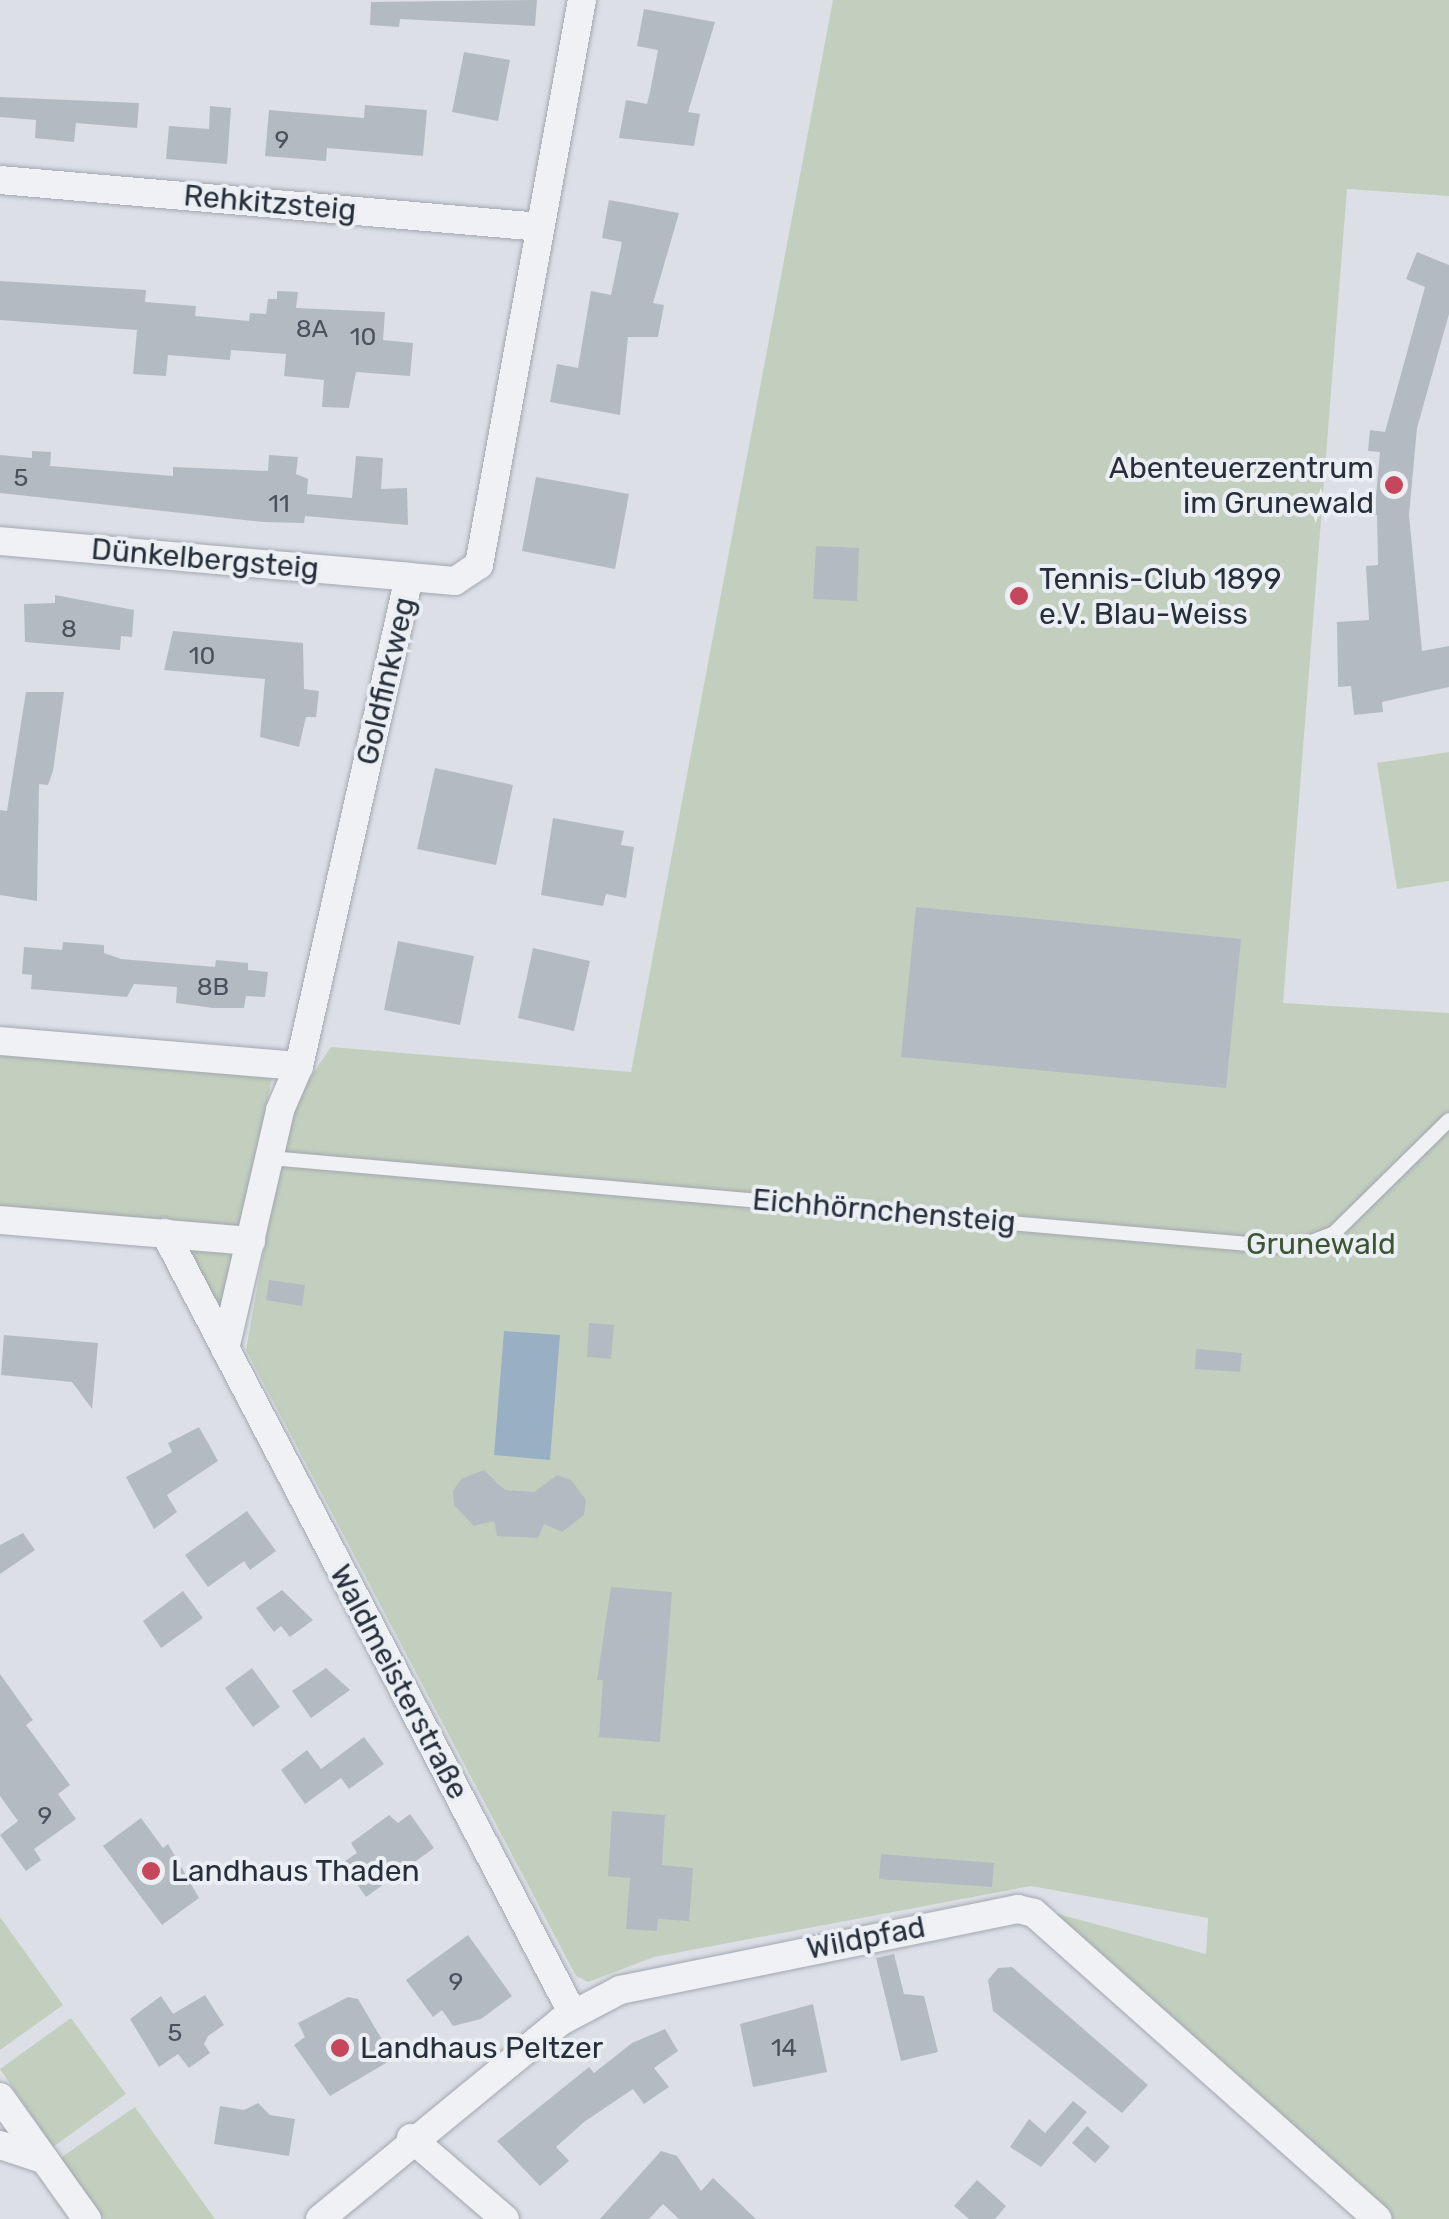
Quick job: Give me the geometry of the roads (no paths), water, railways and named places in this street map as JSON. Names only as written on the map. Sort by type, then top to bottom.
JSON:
[{"type":"street","name":"Goldfinkweg","points":[[251,1241],[280,1110],[299,1066],[409,576],[454,580],[478,565],[582,0]]},
{"type":"street","name":"Rehkitzsteig","points":[[0,180],[540,227]]},
{"type":"street","name":"Dünkelbergsteig","points":[[0,541],[409,576]]},
{"type":"street","points":[[0,1040],[299,1066]]},
{"type":"street","points":[[0,1220],[251,1241],[225,1349]]},
{"type":"street","name":"Waldmeisterstraße","points":[[166,1233],[573,2014]]},
{"type":"street","name":"Wildpfad","points":[[320,2219],[411,2138],[573,2014],[656,1978],[1018,1908],[1034,1913],[1377,2219]]},
{"type":"street","points":[[0,2097],[87,2219]]},
{"type":"street","points":[[411,2138],[505,2219]]},
{"type":"street","points":[[0,2146],[45,2160]]},
{"type":"lane","name":"Eichhörnchensteig","points":[[270,1158],[1272,1246],[1306,1244],[1334,1233],[1449,1120]]},
{"type":"water","points":[[504,1331],[560,1335],[550,1460],[494,1455]]},
{"type":"place","name":"Abenteuerzentrum im Grunewald","points":[[1394,485]]},
{"type":"place","name":"Tennis-Club 1899 e.V. Blau-Weiss","points":[[1019,596]]},
{"type":"place","name":"Landhaus Thaden","points":[[151,1871]]},
{"type":"place","name":"Landhaus Peltzer","points":[[340,2048]]},
{"type":"park label","name":"Grunewald","points":[[1321,1244]]}]
